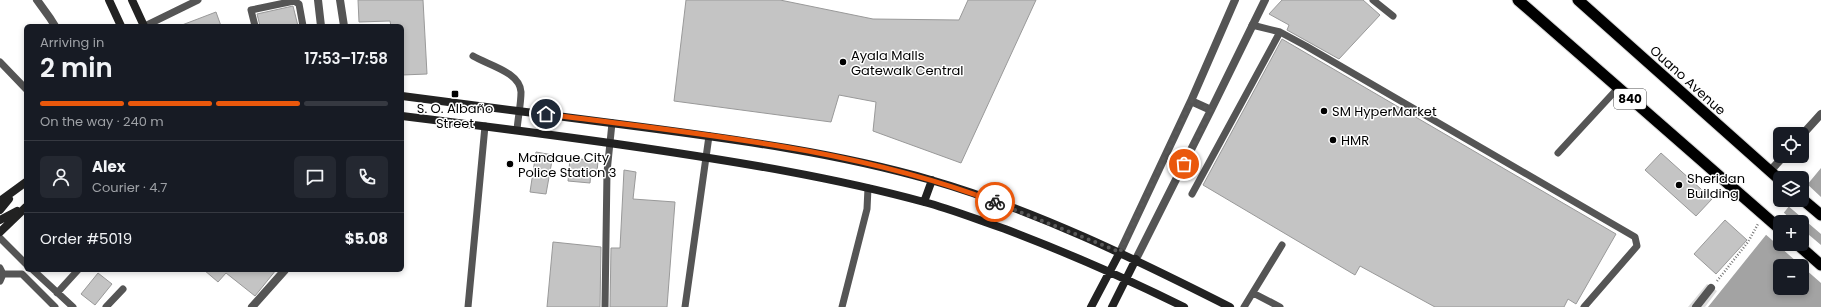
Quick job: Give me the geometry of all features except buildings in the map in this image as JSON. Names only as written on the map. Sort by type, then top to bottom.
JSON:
[{"type":"highway","name":"840","points":[[1518,0],[1773,223]]},
{"type":"highway","name":"Ouano Avenue","points":[[1578,0],[1773,174]]},
{"type":"highway","points":[[1809,205],[1821,215]]},
{"type":"highway","points":[[1805,251],[1821,265]]},
{"type":"main road","points":[[109,0],[120,24]]},
{"type":"main road","points":[[132,0],[143,24]]},
{"type":"main road","points":[[404,96],[709,136],[802,150],[890,168],[977,195],[1120,252],[1230,307]]},
{"type":"main road","points":[[404,116],[517,130],[706,157],[795,172],[868,188],[960,213],[1046,245],[1127,279],[1184,307]]},
{"type":"main road","points":[[924,202],[932,180]]},
{"type":"main road","points":[[0,201],[24,183]]},
{"type":"main road","points":[[0,210],[15,190]]},
{"type":"main road","points":[[0,220],[24,208]]},
{"type":"main road","points":[[0,232],[24,209]]},
{"type":"main road","points":[[1091,307],[1111,272],[1120,252]]},
{"type":"main road","points":[[1112,307],[1136,260]]},
{"type":"street","points":[[37,0],[54,24]]},
{"type":"street","points":[[318,0],[321,24]]},
{"type":"street","points":[[340,0],[344,24]]},
{"type":"street","points":[[1120,252],[1191,101],[1235,0]]},
{"type":"street","points":[[1136,260],[1265,0]]},
{"type":"street","points":[[1191,101],[1211,110]]},
{"type":"street","points":[[1809,127],[1821,114]]},
{"type":"street","points":[[1770,171],[1777,163]]},
{"type":"street","points":[[252,307],[283,272]]},
{"type":"street","points":[[1696,307],[1711,288]]},
{"type":"lane","points":[[148,24],[198,0]]},
{"type":"lane","points":[[1373,0],[1393,16]]},
{"type":"lane","points":[[254,24],[251,10],[294,1],[299,4],[303,24]]},
{"type":"lane","points":[[1252,25],[1280,32],[1634,238],[1637,246],[1584,307]]},
{"type":"lane","points":[[1192,194],[1280,32]]},
{"type":"lane","points":[[473,56],[506,72],[516,79],[521,91],[517,130]]},
{"type":"lane","points":[[0,62],[24,87]]},
{"type":"lane","points":[[1558,153],[1618,88]]},
{"type":"lane","points":[[605,307],[607,172],[612,123]]},
{"type":"lane","points":[[468,307],[485,126]]},
{"type":"lane","points":[[685,307],[709,136]]},
{"type":"lane","points":[[842,307],[866,209],[868,188]]},
{"type":"lane","points":[[0,238],[24,262]]},
{"type":"lane","points":[[1244,307],[1282,245]]},
{"type":"lane","points":[[0,282],[1,271],[22,274],[55,307]]},
{"type":"lane","points":[[35,272],[73,307]]},
{"type":"lane","points":[[57,293],[76,272]]},
{"type":"lane","points":[[106,307],[123,289]]},
{"type":"lane","points":[[1253,293],[1280,307]]},
{"type":"path","points":[[1711,288],[1748,242],[1764,215]]},
{"type":"shaded area","points":[[1821,168],[1821,307],[1708,307],[1773,226],[1773,251],[1809,251],[1809,215],[1782,215],[1788,207],[1809,207],[1809,183]]},
{"type":"shaded area","points":[[1707,284],[1717,291],[1705,307],[1688,307]]},
{"type":"pier","points":[[1809,186],[1821,197],[1821,234],[1809,224],[1809,215],[1799,215],[1789,207],[1809,207]]},
{"type":"pier","points":[[1782,211],[1786,215],[1779,215]]},
{"type":"pier","points":[[1773,222],[1773,241],[1764,233]]},
{"type":"pier","points":[[1809,235],[1821,245],[1821,283],[1809,272],[1809,259],[1794,259],[1785,251],[1809,251]]},
{"type":"way so far","points":[[995,202],[1120,252],[1191,101],[1211,110],[1184,164]]},
{"type":"place","name":"Ayala Malls Gatewalk Central","points":[[843,62]]},
{"type":"place","name":"S. O. Albaño Street","points":[[455,94]]},
{"type":"place","name":"SM HyperMarket","points":[[1324,111]]},
{"type":"place","name":"HMR","points":[[1333,140]]},
{"type":"place","name":"Mandaue City Police Station 3","points":[[510,164]]},
{"type":"place","name":"Sheridan Building","points":[[1679,185]]},
{"type":"route","points":[[546,114],[730,138],[802,150],[890,168],[970,192],[995,202]]}]
